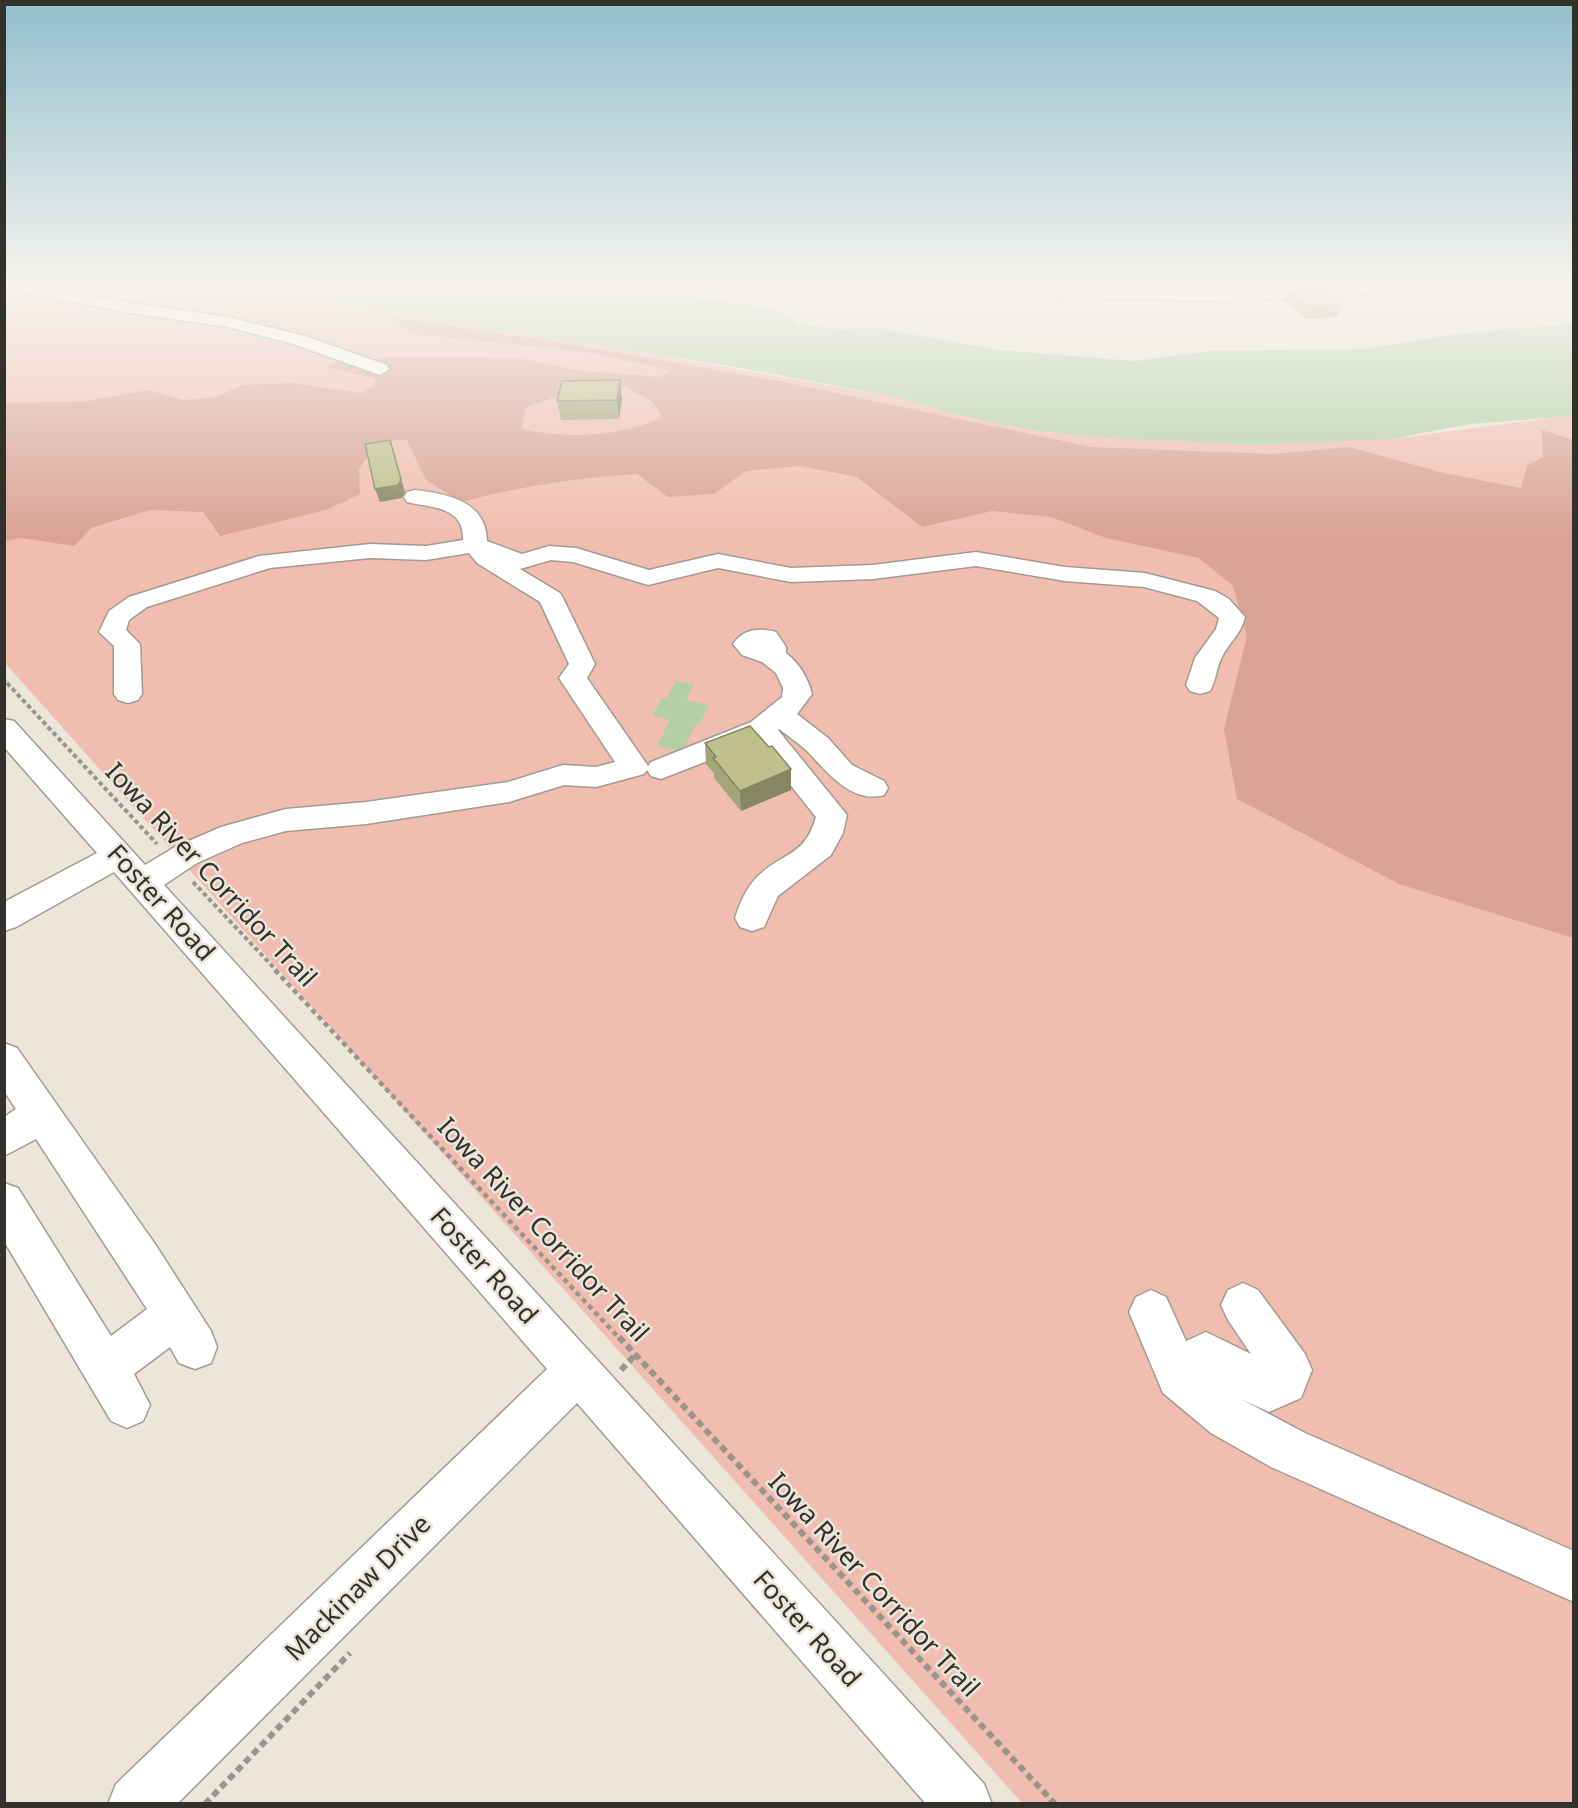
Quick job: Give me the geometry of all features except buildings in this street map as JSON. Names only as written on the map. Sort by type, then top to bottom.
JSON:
[{"type":"street","points":[[4,918],[232,835],[286,820],[366,813],[509,792],[563,775],[596,777],[634,767],[573,678],[582,664],[551,598],[485,558],[475,545],[475,530],[463,509],[441,500],[415,497]]},
{"type":"street","points":[[128,694],[127,644],[112,632],[118,616],[138,602],[267,561],[370,551],[426,553],[475,545],[522,562],[549,553],[576,555],[648,578],[718,561],[791,575],[873,572],[976,559],[1065,574],[1145,580],[1206,597],[1220,604],[1232,617],[1229,630],[1208,658],[1200,685]]},
{"type":"street","points":[[661,769],[770,722],[793,703],[798,694],[795,677],[772,656]]},
{"type":"street","points":[[770,722],[818,745],[842,772],[873,788]]},
{"type":"street","points":[[752,918],[758,898],[774,882],[813,856],[829,833],[832,815],[770,722]]},
{"type":"street","name":"Foster Road","points":[[10,743],[146,866],[578,1370],[964,1803]]},
{"type":"street","points":[[4,1059],[185,1331],[106,1368]]},
{"type":"street","points":[[4,1138],[42,1114]]},
{"type":"street","points":[[4,1202],[127,1405]]},
{"type":"street","points":[[1179,1377],[1206,1354],[1269,1389],[1285,1382],[1289,1370],[1244,1305]]},
{"type":"street","points":[[1151,1312],[1179,1377],[1227,1417],[1288,1450],[1574,1577]]},
{"type":"street","name":"Mackinaw Drive","points":[[136,1803],[578,1370]]},
{"type":"path","name":"Iowa River Corridor Trail","points":[[4,680],[146,866],[1055,1803]]},
{"type":"shaded area","points":[[4,368],[733,368],[899,398],[1391,439],[1573,415],[1573,1803],[1022,1803],[5,663]]},
{"type":"shaded area","points":[[332,368],[567,368],[661,377],[671,370],[663,368],[707,368],[784,382],[1091,447],[1273,454],[1349,447],[1444,473],[1521,488],[1527,466],[1543,457],[1542,430],[1573,440],[1573,938],[1399,884],[1237,799],[1224,729],[1247,636],[1233,586],[1199,558],[1106,538],[1051,517],[992,511],[922,527],[857,477],[800,466],[746,471],[714,494],[668,497],[637,474],[505,491],[461,502],[426,480],[407,440],[377,441],[359,470],[360,494],[326,510],[220,536],[203,512],[150,510],[91,528],[74,546],[21,538],[5,541],[5,403],[87,401],[148,390],[184,400],[215,397],[243,385],[293,383],[361,393],[375,385],[374,379]],"holes":[[[627,387],[654,403],[662,418],[627,429],[592,434],[556,434],[521,429],[526,407],[567,393]]]},
{"type":"shaded area","points":[[744,368],[1573,368],[1573,416],[1470,424],[1391,439],[1261,445],[1109,438],[1040,431],[971,418],[899,398]]},
{"type":"shaded area","points":[[676,681],[695,684],[686,700],[709,705],[700,724],[696,724],[682,752],[657,746],[670,720],[653,716],[661,698],[666,698]]}]
